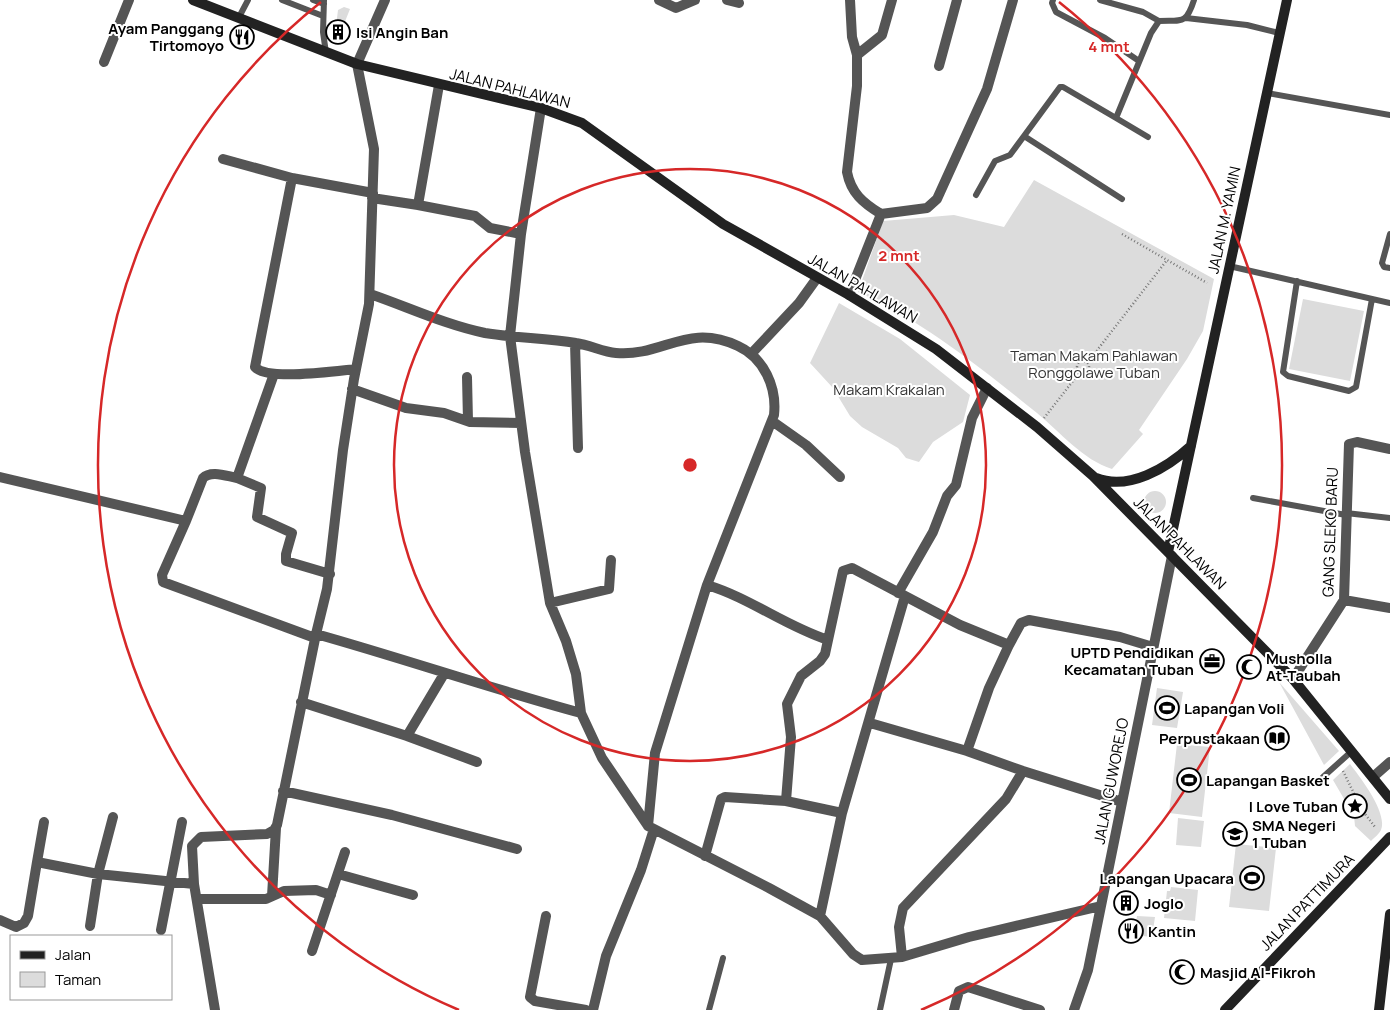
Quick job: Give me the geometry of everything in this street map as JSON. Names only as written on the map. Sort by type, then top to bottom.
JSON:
[{"type":"main road","name":"JALAN PAHLAWAN","points":[[193,0],[357,64],[541,108],[570,118],[592,129],[723,224],[849,295],[936,349],[1037,427],[1093,476],[1293,679],[1390,799]]},
{"type":"main road","name":"JALAN M. YAMIN","points":[[1170,554],[1229,266],[1287,0]]},
{"type":"main road","points":[[1093,476],[1115,482],[1135,479],[1167,464],[1191,446]]},
{"type":"main road","name":"JALAN PATTIMURA","points":[[1225,1010],[1390,836]]},
{"type":"main road","points":[[1379,1010],[1390,914]]},
{"type":"street","points":[[104,62],[129,0]]},
{"type":"street","points":[[272,896],[276,828],[315,636],[330,574],[343,450],[352,389],[365,331],[370,294],[369,254],[373,195],[373,139],[357,64],[384,0]]},
{"type":"street","points":[[659,0],[676,8],[695,0]]},
{"type":"street","points":[[727,0],[738,3]]},
{"type":"street","points":[[850,0],[852,37],[857,55],[857,86],[847,172],[849,184],[854,193],[881,214],[927,208],[937,199],[987,89],[1013,0]]},
{"type":"street","points":[[857,55],[882,35],[892,0]]},
{"type":"street","points":[[938,66],[957,0]]},
{"type":"street","points":[[418,205],[439,85]]},
{"type":"street","points":[[541,108],[521,234],[510,336],[542,568],[550,603],[566,641],[576,674],[581,713],[602,758],[651,828],[820,916],[860,959],[902,957],[969,937],[1101,906]]},
{"type":"street","points":[[223,159],[292,178],[475,216],[490,228],[521,234]]},
{"type":"street","points":[[292,178],[255,367],[258,370],[274,374],[356,369]]},
{"type":"street","points":[[849,295],[881,214]]},
{"type":"street","points":[[752,353],[799,303],[817,278]]},
{"type":"street","points":[[370,294],[456,324],[510,336],[575,343],[625,354],[705,336],[738,346],[752,353],[766,372],[772,390],[775,408],[772,421],[707,585],[655,753],[651,828],[642,870],[606,956],[593,1010]]},
{"type":"street","points":[[575,343],[578,448]]},
{"type":"street","points":[[237,478],[274,374]]},
{"type":"street","points":[[468,377],[468,421]]},
{"type":"street","points":[[820,916],[842,813],[870,723],[902,595],[933,532],[947,496],[956,485],[969,425],[987,388]]},
{"type":"street","points":[[352,389],[406,408],[444,413],[468,421],[488,424],[521,423]]},
{"type":"street","points":[[772,421],[806,444],[840,477]]},
{"type":"street","name":"GANG SLEKO BARU","points":[[1293,679],[1344,600],[1350,443],[1357,442],[1390,449]]},
{"type":"street","points":[[330,574],[286,561],[292,533],[256,517],[261,488],[237,478],[212,474],[206,475],[162,575],[163,582],[315,636],[393,656],[444,674],[581,713]]},
{"type":"street","points":[[0,477],[186,521]]},
{"type":"street","name":"JALAN GUWOREJO","points":[[1074,1010],[1086,981],[1154,647],[1170,554]]},
{"type":"street","points":[[550,603],[609,589],[611,583],[610,560]]},
{"type":"street","points":[[786,801],[791,738],[787,704],[800,676],[820,661],[825,654],[841,574],[845,569],[852,568],[960,625],[1009,645]]},
{"type":"street","points":[[707,585],[733,594],[800,630],[828,640]]},
{"type":"street","points":[[1344,600],[1390,608]]},
{"type":"street","points":[[967,751],[994,674],[1020,623],[1029,620],[1120,637],[1154,647]]},
{"type":"street","points":[[406,736],[444,674]]},
{"type":"street","points":[[301,702],[406,736],[476,762]]},
{"type":"street","points":[[870,723],[967,751],[1022,771],[1122,802]]},
{"type":"street","points":[[1373,777],[1390,762]]},
{"type":"street","points":[[902,957],[898,927],[903,908],[1006,799],[1022,771]]},
{"type":"street","points":[[283,791],[392,815],[517,848]]},
{"type":"street","points":[[705,856],[722,798],[736,796],[786,801],[842,813]]},
{"type":"street","points":[[90,926],[98,874],[113,817]]},
{"type":"street","points":[[0,920],[16,927],[24,922],[28,916],[44,822]]},
{"type":"street","points":[[162,930],[182,822]]},
{"type":"street","points":[[214,1010],[196,899],[192,850],[198,839],[210,835],[266,834],[276,828]]},
{"type":"street","points":[[312,951],[345,852]]},
{"type":"street","points":[[37,862],[98,874],[194,884]]},
{"type":"street","points":[[338,874],[413,895]]},
{"type":"street","points":[[196,899],[252,900],[272,896],[284,891],[316,890],[331,895]]},
{"type":"street","points":[[546,916],[530,994],[532,999],[536,1006],[586,1010]]},
{"type":"street","points":[[954,1010],[961,990],[974,988],[1040,1010]]},
{"type":"lane","points":[[238,19],[248,0]]},
{"type":"lane","points":[[282,0],[323,16]]},
{"type":"lane","points":[[313,0],[324,2],[323,32],[326,53]]},
{"type":"lane","points":[[1053,0],[1052,3],[1056,12],[1105,38],[1139,61]]},
{"type":"lane","points":[[1100,0],[1143,12],[1159,21],[1180,22],[1186,18],[1194,0]]},
{"type":"lane","points":[[1186,18],[1247,25],[1279,33]]},
{"type":"lane","points":[[1116,118],[1139,61],[1159,21]]},
{"type":"lane","points":[[976,195],[995,161],[1010,154],[1060,87],[1148,137]]},
{"type":"lane","points":[[1267,93],[1390,115]]},
{"type":"lane","points":[[1024,136],[1122,199]]},
{"type":"lane","points":[[1390,234],[1382,264],[1384,267],[1390,268]]},
{"type":"lane","points":[[1229,266],[1390,302]]},
{"type":"lane","points":[[1297,281],[1283,372],[1288,376],[1349,391],[1356,387],[1372,299]]},
{"type":"lane","points":[[1253,498],[1346,514],[1390,518]]},
{"type":"lane","points":[[1323,777],[1352,751]]},
{"type":"lane","points":[[709,1010],[723,958]]},
{"type":"lane","points":[[880,1010],[891,959]]},
{"type":"path","points":[[1122,234],[1207,283]]},
{"type":"path","points":[[1080,372],[1086,373],[1089,370],[1088,362],[1167,260]]},
{"type":"path","points":[[1080,372],[1078,363],[1084,360],[1088,362]]},
{"type":"path","points":[[1037,427],[1080,372]]},
{"type":"path","points":[[1338,763],[1348,777],[1362,810],[1375,827]]},
{"type":"green space","points":[[344,7],[350,9],[342,29],[336,26],[338,10]]},
{"type":"green space","name":"Taman Makam Pahlawan Ronggolawe Tuban","points":[[1034,180],[1214,279],[1203,331],[1187,359],[1139,430],[1143,434],[1112,469],[1091,459],[1072,445],[1037,413],[951,346],[906,317],[858,292],[883,221],[954,215],[1004,227]]},
{"type":"green space","points":[[1303,299],[1364,311],[1350,381],[1289,369]]},
{"type":"green space","name":"Makam Krakalan","points":[[839,303],[900,339],[970,395],[963,422],[933,442],[919,462],[906,458],[898,448],[862,427],[850,416],[833,388],[810,363]]},
{"type":"green space","points":[[1155,491],[1163,494],[1166,502],[1163,510],[1155,513],[1147,510],[1144,502],[1147,494]]},
{"type":"green space","points":[[1279,682],[1339,751],[1324,765]]},
{"type":"green space","name":"Lapangan Voli","points":[[1157,688],[1183,692],[1177,728],[1152,725]]},
{"type":"green space","name":"Lapangan Basket","points":[[1177,744],[1210,747],[1202,817],[1169,813]]},
{"type":"green space","points":[[1350,764],[1372,796],[1381,814],[1381,830],[1371,841],[1355,826],[1354,816],[1333,780]]},
{"type":"green space","points":[[1178,818],[1204,821],[1201,847],[1176,845]]},
{"type":"green space","name":"Lapangan Upacara","points":[[1236,844],[1276,848],[1269,911],[1229,907]]},
{"type":"green space","points":[[1171,887],[1198,890],[1195,921],[1164,918],[1167,891],[1170,891]]},
{"type":"green space","points":[[1137,916],[1155,917],[1152,937],[1134,935]]},
{"type":"place","name":"Isi Angin Ban","points":[[338,32]]},
{"type":"place","name":"Ayam Panggang Tirtomoyo","points":[[242,37]]},
{"type":"place","name":"UPTD Pendidikan Kecamatan Tuban","points":[[1212,661]]},
{"type":"place","name":"Musholla At-Taubah","points":[[1249,667]]},
{"type":"place","name":"Lapangan Voli","points":[[1167,708]]},
{"type":"place","name":"Perpustakaan","points":[[1277,738]]},
{"type":"place","name":"Lapangan Basket","points":[[1189,780]]},
{"type":"place","name":"I Love Tuban","points":[[1355,806]]},
{"type":"place","name":"SMA Negeri 1 Tuban","points":[[1235,834]]},
{"type":"place","name":"Lapangan Upacara","points":[[1252,878]]},
{"type":"place","name":"Joglo","points":[[1126,903]]},
{"type":"place","name":"Kantin","points":[[1131,931]]},
{"type":"place","name":"Masjid Al-Fikroh","points":[[1182,972]]}]
